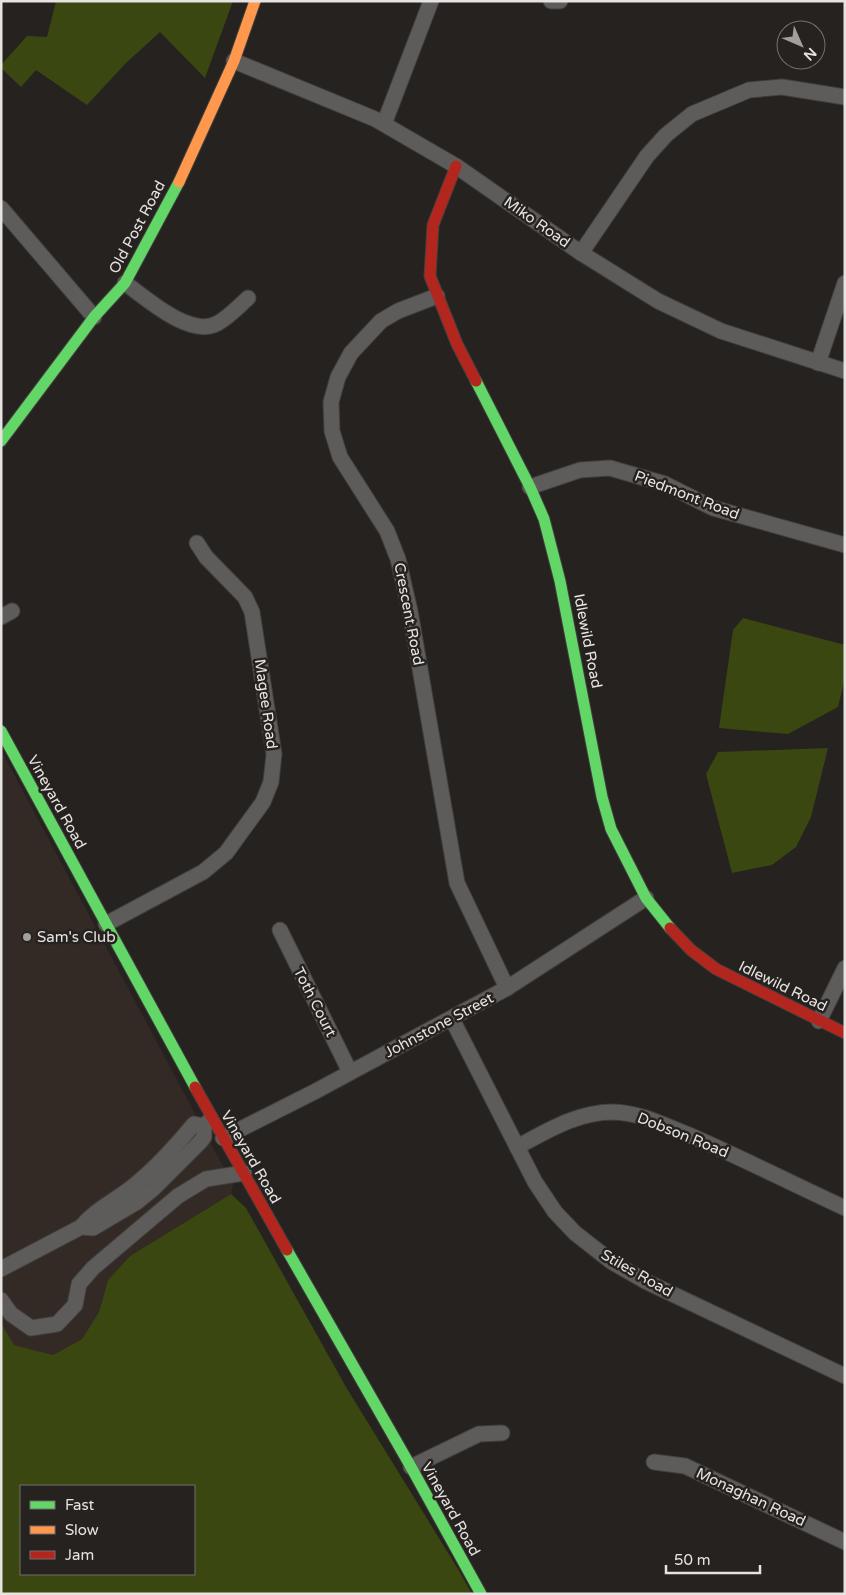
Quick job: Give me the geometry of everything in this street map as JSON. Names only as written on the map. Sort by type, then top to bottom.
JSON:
[{"type":"street","name":"Old Post Road","points":[[2,440],[94,317],[125,283],[181,177],[234,61],[255,1]]},
{"type":"street","points":[[384,124],[431,1]]},
{"type":"street","points":[[551,1],[560,1]]},
{"type":"street","name":"Miko Road","points":[[234,61],[384,124],[456,166],[581,253],[658,301],[721,331],[845,371]]},
{"type":"street","points":[[581,253],[647,156],[666,135],[692,114],[749,90],[782,87],[845,97]]},
{"type":"street","name":"Idlewild Road","points":[[456,166],[434,225],[430,276],[457,344],[544,519],[560,581],[602,797],[612,829],[646,898],[665,923],[690,950],[716,969],[845,1033]]},
{"type":"street","points":[[1,208],[94,317]]},
{"type":"street","points":[[125,283],[167,314],[182,322],[197,326],[207,327],[217,324],[248,298]]},
{"type":"street","points":[[818,363],[845,283]]},
{"type":"street","name":"Crescent Road","points":[[437,296],[381,321],[351,353],[338,377],[331,402],[332,431],[340,457],[386,531],[398,559],[410,611],[457,883],[507,988]]},
{"type":"street","name":"Piedmont Road","points":[[530,488],[580,470],[610,468],[665,484],[713,508],[845,545]]},
{"type":"street","name":"Magee Road","points":[[106,924],[204,872],[226,852],[246,826],[263,802],[271,782],[274,754],[252,612],[244,597],[206,557],[197,543]]},
{"type":"street","name":"Vineyard Road","points":[[1,731],[106,924],[208,1122],[223,1138],[244,1173],[481,1594]]},
{"type":"street","name":"Johnstone Street","points":[[223,1138],[507,988],[646,898]]},
{"type":"street","name":"Toth Court","points":[[280,930],[350,1072]]},
{"type":"street","points":[[818,1020],[845,968]]},
{"type":"street","name":"Stiles Road","points":[[452,1018],[535,1182],[556,1212],[575,1233],[612,1262],[645,1281],[845,1376]]},
{"type":"street","name":"Dobson Road","points":[[517,1147],[566,1122],[589,1115],[612,1112],[639,1115],[714,1146],[845,1208]]},
{"type":"street","points":[[1,1269],[82,1227],[90,1216],[131,1188],[154,1168],[194,1124],[208,1122]]},
{"type":"street","points":[[1,1300],[11,1314],[31,1328],[57,1324],[75,1305],[79,1284],[93,1268],[178,1196],[206,1179],[244,1173]]},
{"type":"street","points":[[411,1467],[479,1434],[502,1433]]},
{"type":"street","name":"Monaghan Road","points":[[654,1462],[685,1466],[845,1542]]},
{"type":"shaded area","points":[[1,750],[233,1185],[231,1194],[130,1256],[108,1280],[99,1312],[82,1339],[53,1355],[14,1345],[1,1323]]},
{"type":"green space","points":[[56,1],[233,1],[205,78],[160,32],[125,64],[87,105],[36,70],[21,87],[1,68],[1,65],[27,36],[47,37]]},
{"type":"green space","points":[[743,618],[845,645],[845,678],[838,707],[788,734],[719,728],[733,630]]},
{"type":"green space","points":[[828,748],[811,817],[796,847],[772,865],[732,873],[706,774],[718,752]]},
{"type":"green space","points":[[231,1194],[246,1208],[346,1387],[472,1594],[1,1594],[1,1323],[14,1345],[53,1355],[82,1339],[99,1312],[108,1280],[130,1256]]},
{"type":"traffic: fast","points":[[1,441],[94,317],[125,283],[179,182]]},
{"type":"traffic: fast","points":[[476,381],[530,487],[544,519],[560,581],[602,797],[611,829],[646,898],[670,928]]},
{"type":"traffic: fast","points":[[1,731],[195,1087]]},
{"type":"traffic: fast","points":[[287,1250],[481,1594]]},
{"type":"traffic: slow","points":[[179,182],[234,61],[255,1]]},
{"type":"traffic: jam","points":[[456,166],[433,225],[430,276],[457,344],[476,381]]},
{"type":"traffic: jam","points":[[670,928],[691,950],[716,969],[845,1033]]},
{"type":"traffic: jam","points":[[195,1087],[287,1250]]},
{"type":"place","name":"Sam's Club","points":[[27,937]]}]
